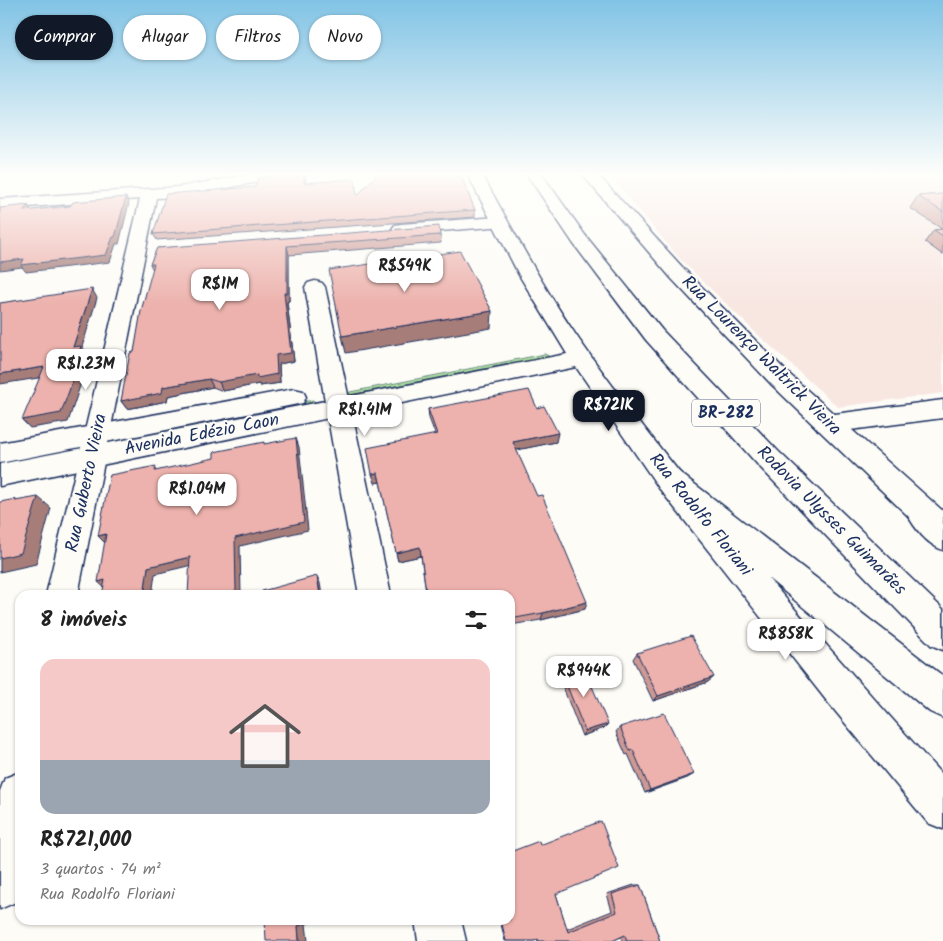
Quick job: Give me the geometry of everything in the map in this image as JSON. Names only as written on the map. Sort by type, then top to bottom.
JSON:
[{"type":"main road","name":"Rua Guberto Vieira","points":[[63,590],[95,446],[146,249],[148,217]]},
{"type":"main road","name":"Rua Rodolfo Floriani","points":[[496,217],[576,352],[669,480],[839,687],[943,808]]},
{"type":"main road","name":"Rodovia Ulysses Guimarães","points":[[564,217],[600,267],[660,342],[768,458],[943,633]]},
{"type":"main road","name":"Rua Lourenço Waltrick Vieira","points":[[627,217],[678,274],[780,379],[943,530]]},
{"type":"main road","points":[[383,231],[499,222]]},
{"type":"main road","points":[[315,287],[374,590]]},
{"type":"main road","name":"Avenida Edézio Caon","points":[[0,475],[95,446],[576,352]]},
{"type":"main road","points":[[827,424],[943,409]]},
{"type":"main road","name":"Avenida Edézio Caon","points":[[0,453],[95,446]]},
{"type":"main road","points":[[669,480],[943,699]]},
{"type":"main road","points":[[920,510],[943,537]]},
{"type":"main road","points":[[0,886],[15,816]]},
{"type":"main road","points":[[439,925],[442,941]]},
{"type":"shaded area","points":[[645,217],[943,217],[943,393],[838,407],[753,330],[678,257]]},
{"type":"green space","points":[[545,354],[550,357],[349,397],[348,395],[350,392]]},
{"type":"green space","points":[[313,400],[317,404],[125,441],[129,436]]},
{"type":"building","points":[[0,217],[121,217],[115,237],[113,237],[106,255],[21,265],[24,259],[0,262]]},
{"type":"building","points":[[159,217],[382,217],[153,234]]},
{"type":"building","points":[[439,226],[440,235],[287,246],[287,293],[284,293],[291,353],[276,355],[277,374],[257,378],[257,375],[219,382],[209,379],[163,387],[162,393],[121,401],[130,353],[134,352],[141,311],[154,264],[150,264],[157,248]]},
{"type":"building","points":[[943,229],[943,236],[934,230]]},
{"type":"building","points":[[460,251],[492,311],[342,336],[329,270]]},
{"type":"building","points":[[92,289],[73,347],[81,346],[74,369],[77,369],[61,413],[22,420],[44,367],[0,374],[0,303]]},
{"type":"building","points":[[529,390],[537,408],[544,406],[558,433],[513,442],[537,496],[542,495],[587,602],[515,618],[515,590],[426,590],[420,547],[396,553],[378,473],[372,474],[367,448],[437,434],[428,409]]},
{"type":"building","points":[[296,438],[304,522],[235,538],[236,590],[188,590],[190,557],[148,567],[145,590],[103,590],[105,580],[98,582],[106,534],[98,536],[110,475],[156,466],[155,471],[214,458],[214,452],[264,442],[264,444]]},
{"type":"building","points":[[38,497],[21,553],[0,558],[0,502]]},
{"type":"building","points":[[317,576],[319,590],[266,590]]},
{"type":"building","points":[[691,636],[714,677],[658,696],[637,653]]},
{"type":"building","points":[[583,665],[608,724],[585,731],[561,671]]},
{"type":"building","points":[[664,713],[694,774],[650,790],[633,750],[630,751],[620,727]]},
{"type":"building","points":[[601,821],[619,868],[556,894],[568,932],[617,912],[612,894],[640,885],[660,941],[627,941],[625,935],[612,941],[539,941],[538,939],[534,941],[506,941],[502,925],[515,925],[515,850],[539,841],[540,845]]},
{"type":"building","points":[[265,925],[300,925],[298,926],[299,941],[266,941]]}]
